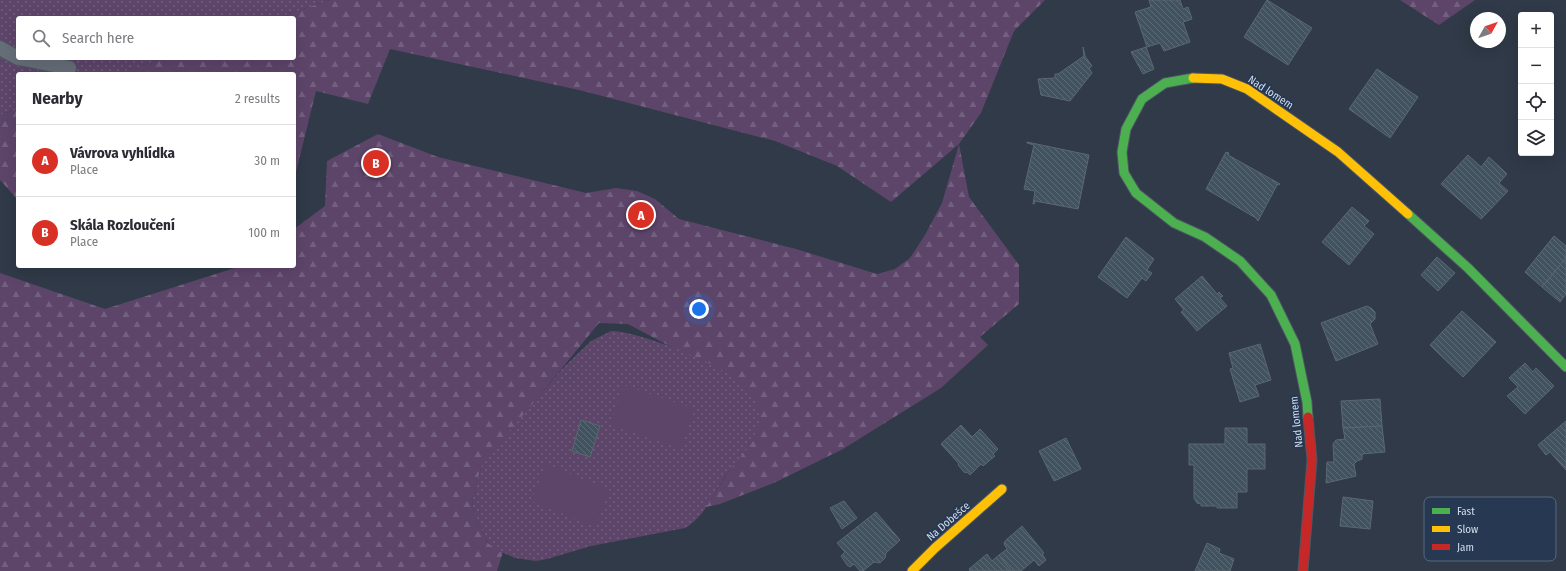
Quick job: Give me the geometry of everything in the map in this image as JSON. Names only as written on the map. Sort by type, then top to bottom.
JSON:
[{"type":"street","name":"Nad lomem","points":[[1303,571],[1312,460],[1307,402],[1295,344],[1271,295],[1240,261],[1205,237],[1174,223],[1151,207],[1136,193],[1124,173],[1122,152],[1126,129],[1142,99],[1165,84],[1196,77],[1222,79],[1247,89],[1338,152],[1468,268],[1566,367]]},
{"type":"street","name":"Na Dobešce","points":[[912,571],[935,548],[1002,489]]},
{"type":"lane","points":[[0,48],[16,57]]},
{"type":"lane","points":[[28,60],[69,68]]},
{"type":"green space","points":[[0,0],[329,0],[283,16],[16,16],[16,60],[157,60],[123,72],[16,72],[16,110],[0,115]]},
{"type":"green space","points":[[329,0],[1045,0],[1014,31],[981,113],[959,144],[891,202],[837,166],[775,141],[579,90],[390,49],[368,104],[316,91],[296,172],[296,72],[123,72],[157,60],[296,60],[296,16],[283,16]]},
{"type":"green space","points":[[1400,0],[1475,0],[1439,25]]},
{"type":"green space","points":[[16,110],[16,198],[0,180],[0,115]]},
{"type":"green space","points":[[378,134],[438,157],[586,193],[616,188],[637,191],[655,199],[679,219],[796,249],[877,274],[895,269],[910,258],[925,235],[942,203],[959,144],[969,197],[1019,265],[1019,304],[980,337],[988,345],[941,388],[843,449],[776,482],[720,504],[706,507],[756,433],[742,383],[724,371],[675,349],[628,324],[599,323],[481,467],[472,502],[474,513],[488,543],[503,552],[497,571],[0,571],[0,273],[105,309],[235,268],[296,268],[296,228],[325,206],[327,161]]},
{"type":"green space","points":[[611,331],[624,332],[659,342],[699,358],[731,375],[746,387],[755,400],[759,420],[756,435],[727,474],[704,511],[685,528],[591,546],[536,561],[515,558],[497,550],[488,543],[474,513],[472,502],[481,467],[490,454],[562,369],[591,341]]},
{"type":"green space","points":[[623,385],[695,409],[681,449],[610,425]]},
{"type":"green space","points":[[546,464],[610,490],[595,527],[531,501]]},
{"type":"building","points":[[1149,0],[1180,0],[1183,9],[1188,7],[1192,19],[1183,22],[1190,42],[1164,51],[1160,43],[1147,47],[1135,12],[1151,7]]},
{"type":"building","points":[[1267,0],[1312,28],[1288,65],[1244,37]]},
{"type":"building","points":[[1083,47],[1085,56],[1092,66],[1089,68],[1092,73],[1070,101],[1041,95],[1038,79],[1055,78],[1055,74],[1058,74],[1084,56]]},
{"type":"building","points":[[1146,47],[1154,69],[1143,74],[1131,52]]},
{"type":"building","points":[[1377,69],[1418,97],[1390,138],[1349,109]]},
{"type":"building","points":[[1027,142],[1089,155],[1078,209],[1035,201],[1033,204],[1035,191],[1024,189],[1034,145]]},
{"type":"building","points":[[1226,152],[1229,153],[1228,155],[1280,184],[1277,185],[1258,221],[1256,218],[1206,189]]},
{"type":"building","points":[[1468,155],[1481,167],[1489,157],[1507,174],[1499,183],[1508,191],[1481,219],[1441,184]]},
{"type":"building","points":[[1352,207],[1369,221],[1364,226],[1374,234],[1349,265],[1322,242]]},
{"type":"building","points":[[1554,236],[1566,246],[1566,258],[1542,287],[1525,272]]},
{"type":"building","points":[[1126,237],[1154,259],[1147,270],[1152,273],[1146,281],[1142,278],[1127,298],[1098,277]]},
{"type":"building","points":[[1437,257],[1455,273],[1438,291],[1421,275]]},
{"type":"building","points":[[1566,258],[1566,294],[1560,302],[1542,287]]},
{"type":"building","points":[[1202,276],[1217,294],[1219,292],[1223,296],[1220,298],[1227,306],[1197,331],[1181,312],[1184,310],[1175,299]]},
{"type":"building","points":[[1367,306],[1375,312],[1375,319],[1370,324],[1378,344],[1336,361],[1321,323]]},
{"type":"building","points":[[1462,311],[1496,342],[1463,377],[1430,345]]},
{"type":"building","points":[[1260,344],[1271,380],[1255,385],[1259,396],[1240,402],[1230,369],[1233,368],[1229,353]]},
{"type":"building","points":[[1525,363],[1533,372],[1536,368],[1554,386],[1525,414],[1507,396],[1518,387],[1509,378]]},
{"type":"building","points":[[1380,399],[1382,426],[1343,428],[1341,401]]},
{"type":"building","points":[[581,420],[600,426],[590,457],[572,451]]},
{"type":"building","points":[[1566,421],[1566,470],[1550,452],[1546,455],[1538,445]]},
{"type":"building","points":[[961,425],[972,437],[980,429],[998,449],[993,454],[995,456],[983,466],[981,464],[970,475],[967,472],[965,473],[941,444]]},
{"type":"building","points":[[1382,426],[1385,452],[1362,454],[1362,459],[1354,464],[1356,476],[1326,483],[1327,462],[1334,462],[1333,444],[1336,440],[1345,439],[1343,428]]},
{"type":"building","points":[[1225,428],[1247,428],[1247,444],[1265,444],[1265,469],[1247,469],[1247,492],[1237,492],[1237,508],[1201,506],[1201,504],[1197,503],[1194,498],[1194,465],[1189,465],[1189,444],[1225,444]]},
{"type":"building","points":[[1066,438],[1081,469],[1054,481],[1039,451]]},
{"type":"building","points":[[1343,497],[1373,501],[1370,529],[1340,526]]},
{"type":"building","points":[[844,501],[857,518],[842,529],[830,508]]},
{"type":"building","points":[[876,512],[900,540],[886,553],[885,558],[880,563],[874,562],[863,571],[860,571],[854,564],[850,567],[847,565],[841,556],[845,552],[837,543]]},
{"type":"building","points":[[1022,526],[1044,553],[1042,554],[1046,560],[1039,566],[1034,560],[1021,571],[1011,571],[999,555],[1007,549],[1004,544],[1005,541]]},
{"type":"building","points":[[1207,543],[1220,549],[1219,553],[1234,559],[1230,571],[1195,571]]},
{"type":"building","points":[[987,554],[992,561],[999,555],[1011,571],[970,571],[969,569]]},
{"type":"traffic: fast","points":[[1193,78],[1165,83],[1142,99],[1126,129],[1122,152],[1124,173],[1136,193],[1174,223],[1205,237],[1240,261],[1271,295],[1295,344],[1307,402],[1308,417]]},
{"type":"traffic: fast","points":[[1408,214],[1468,268],[1566,367]]},
{"type":"traffic: slow","points":[[1193,78],[1222,79],[1247,89],[1338,152],[1408,214]]},
{"type":"traffic: slow","points":[[912,571],[935,548],[1002,489]]},
{"type":"traffic: jam","points":[[1303,571],[1312,460],[1308,417]]},
{"type":"place","name":"Skála Rozloučení","points":[[376,163]]},
{"type":"place","name":"Vávrova vyhlídka","points":[[641,215]]}]
